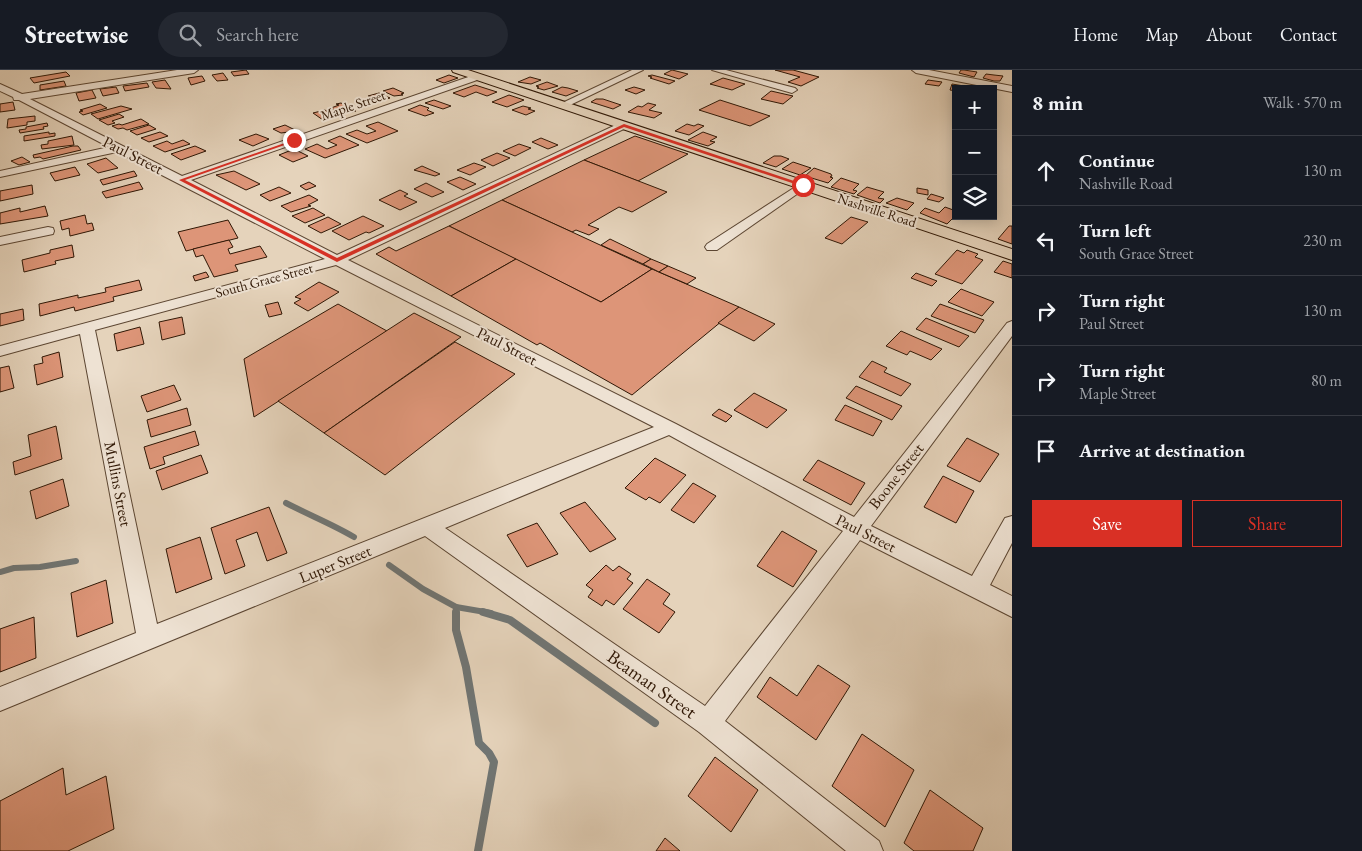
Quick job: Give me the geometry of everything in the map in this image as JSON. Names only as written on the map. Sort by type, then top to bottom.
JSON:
[{"type":"main road","name":"Nashville Road","points":[[457,70],[1012,255]]},
{"type":"street","points":[[0,100],[194,70]]},
{"type":"street","points":[[563,106],[639,70]]},
{"type":"street","points":[[716,70],[792,90]]},
{"type":"street","points":[[916,70],[1012,89]]},
{"type":"street","name":"Maple Street","points":[[181,180],[477,77]]},
{"type":"street","name":"Paul Street","points":[[0,87],[670,428],[856,528],[1012,607]]},
{"type":"street","name":"South Grace Street","points":[[0,351],[337,260],[624,125]]},
{"type":"street","points":[[0,174],[119,148]]},
{"type":"street","points":[[712,247],[803,185]]},
{"type":"street","points":[[0,241],[48,231]]},
{"type":"street","name":"Boone Street","points":[[708,723],[1012,326]]},
{"type":"street","name":"Mullins Street","points":[[87,329],[149,640]]},
{"type":"street","name":"Luper Street","points":[[0,699],[670,428]]},
{"type":"street","points":[[976,589],[1012,524]]},
{"type":"street","name":"Beaman Street","points":[[428,527],[708,723],[869,851]]},
{"type":"building","points":[[246,70],[249,74],[234,76],[231,72]]},
{"type":"building","points":[[672,70],[688,74],[679,79],[664,74]]},
{"type":"building","points":[[775,70],[793,70],[819,77],[801,86],[788,82],[800,77]]},
{"type":"building","points":[[961,70],[977,72],[974,77],[959,73]]},
{"type":"building","points":[[66,72],[70,76],[34,83],[30,78]]},
{"type":"building","points":[[223,73],[228,80],[217,81],[212,75]]},
{"type":"building","points":[[986,74],[1003,76],[1000,81],[994,81],[983,78]]},
{"type":"building","points":[[449,75],[458,78],[444,83],[436,80]]},
{"type":"building","points":[[652,75],[675,81],[669,84],[648,76]]},
{"type":"building","points":[[202,76],[205,81],[191,85],[188,78]]},
{"type":"building","points":[[530,77],[541,80],[531,84],[518,82]]},
{"type":"building","points":[[723,78],[745,84],[732,90],[710,84]]},
{"type":"building","points":[[165,80],[171,89],[156,88],[152,82]]},
{"type":"building","points":[[928,80],[942,82],[939,86],[925,84]]},
{"type":"building","points":[[64,81],[66,86],[40,90],[40,85]]},
{"type":"building","points":[[547,82],[558,86],[544,90],[536,86]]},
{"type":"building","points":[[147,83],[149,87],[125,91],[123,86]]},
{"type":"building","points":[[475,85],[497,92],[487,96],[476,92],[464,97],[453,93]]},
{"type":"building","points":[[116,87],[119,93],[103,96],[100,89]]},
{"type":"building","points":[[562,87],[578,91],[566,96],[552,92]]},
{"type":"building","points":[[634,87],[645,90],[636,94],[625,90]]},
{"type":"building","points":[[393,88],[404,93],[401,94],[403,95],[394,96],[383,91]]},
{"type":"building","points":[[92,90],[96,98],[79,101],[76,93]]},
{"type":"building","points":[[771,91],[793,96],[783,104],[761,99]]},
{"type":"building","points":[[379,93],[390,98],[378,101],[368,96]]},
{"type":"building","points":[[509,95],[524,100],[507,107],[492,102]]},
{"type":"building","points":[[596,99],[603,99],[621,105],[613,109],[591,102]]},
{"type":"building","points":[[434,100],[451,106],[443,109],[425,103]]},
{"type":"building","points":[[720,100],[770,116],[750,126],[699,110]]},
{"type":"building","points":[[13,102],[15,110],[0,112],[0,104]]},
{"type":"building","points":[[341,103],[356,111],[343,114],[331,108]]},
{"type":"building","points":[[648,103],[656,105],[649,110],[662,113],[654,118],[628,112],[638,106],[642,107]]},
{"type":"building","points":[[100,104],[107,108],[83,115],[79,112],[83,111],[80,110]]},
{"type":"building","points":[[420,105],[429,108],[427,110],[434,113],[425,116],[408,110]]},
{"type":"building","points":[[121,106],[132,109],[98,119],[91,114]]},
{"type":"building","points":[[523,106],[535,111],[526,115],[512,110]]},
{"type":"building","points":[[325,110],[335,117],[323,120],[313,113]]},
{"type":"building","points":[[119,114],[124,117],[112,121],[115,123],[108,125],[99,120]]},
{"type":"building","points":[[35,116],[35,121],[27,122],[27,125],[7,128],[8,119]]},
{"type":"building","points":[[141,119],[149,124],[127,130],[112,126],[122,125]]},
{"type":"building","points":[[378,122],[398,131],[367,143],[346,134],[357,130],[367,134],[376,131],[366,126]]},
{"type":"building","points":[[47,123],[48,126],[43,127],[44,129],[20,133],[19,130],[26,129],[26,127]]},
{"type":"building","points":[[687,124],[704,126],[689,135],[675,131]]},
{"type":"building","points":[[149,125],[156,129],[137,135],[130,131]]},
{"type":"building","points":[[285,125],[297,131],[281,133],[273,129]]},
{"type":"building","points":[[49,132],[49,134],[55,133],[55,136],[24,141],[24,136]]},
{"type":"building","points":[[160,132],[168,136],[149,142],[141,138]]},
{"type":"building","points":[[703,132],[717,137],[710,141],[715,142],[708,146],[688,140]]},
{"type":"building","points":[[256,134],[269,139],[253,146],[239,140]]},
{"type":"building","points":[[72,136],[74,145],[42,149],[41,145],[48,144],[48,141]]},
{"type":"building","points":[[340,136],[359,145],[325,158],[305,149],[317,144],[327,149],[337,145],[328,141]]},
{"type":"building","points":[[635,136],[688,154],[638,181],[584,160]]},
{"type":"building","points":[[541,138],[558,145],[548,149],[532,142]]},
{"type":"building","points":[[183,140],[190,144],[165,152],[153,146],[167,141],[172,144]]},
{"type":"building","points":[[519,144],[531,148],[515,156],[503,151]]},
{"type":"building","points":[[78,146],[81,150],[43,159],[40,157],[34,158],[33,155]]},
{"type":"building","points":[[195,146],[206,151],[181,160],[171,154]]},
{"type":"building","points":[[294,149],[308,156],[293,162],[279,155]]},
{"type":"building","points":[[497,153],[510,158],[493,166],[481,160]]},
{"type":"building","points":[[774,156],[789,159],[776,167],[763,163]]},
{"type":"building","points":[[22,157],[30,162],[19,165],[11,161]]},
{"type":"building","points":[[106,158],[118,168],[98,173],[87,164]]},
{"type":"building","points":[[584,160],[667,192],[632,212],[619,207],[588,225],[599,229],[589,235],[576,230],[572,232],[502,200]]},
{"type":"building","points":[[793,162],[811,168],[800,175],[782,169]]},
{"type":"building","points":[[474,163],[486,167],[470,175],[457,170]]},
{"type":"building","points":[[422,166],[440,174],[435,176],[414,170]]},
{"type":"building","points":[[75,167],[80,175],[55,181],[50,173]]},
{"type":"building","points":[[814,168],[831,174],[832,176],[830,177],[833,178],[828,183],[805,176]]},
{"type":"building","points":[[134,171],[137,176],[103,185],[100,180]]},
{"type":"building","points":[[234,171],[260,184],[246,190],[216,175]]},
{"type":"building","points":[[460,177],[476,184],[463,190],[447,182]]},
{"type":"building","points":[[841,178],[859,184],[853,190],[857,191],[854,194],[831,187]]},
{"type":"building","points":[[139,182],[143,189],[106,198],[102,192]]},
{"type":"building","points":[[309,182],[316,186],[306,190],[300,186]]},
{"type":"building","points":[[426,183],[444,192],[432,197],[414,189]]},
{"type":"building","points":[[32,185],[33,194],[0,201],[0,191]]},
{"type":"building","points":[[279,187],[291,193],[270,201],[260,195]]},
{"type":"building","points":[[867,187],[884,192],[878,198],[884,199],[880,203],[857,195]]},
{"type":"building","points":[[917,188],[928,190],[928,195],[917,193]]},
{"type":"building","points":[[400,190],[408,194],[404,196],[417,202],[400,210],[379,200]]},
{"type":"building","points":[[931,194],[944,198],[939,202],[927,199]]},
{"type":"building","points":[[309,195],[318,200],[308,205],[311,206],[291,212],[281,206]]},
{"type":"building","points":[[897,198],[914,203],[907,210],[886,203]]},
{"type":"building","points":[[502,200],[652,269],[601,302],[449,226]]},
{"type":"building","points":[[45,206],[48,216],[0,224],[0,213],[20,208],[20,212]]},
{"type":"building","points":[[945,207],[952,210],[952,219],[947,224],[920,213],[925,208],[939,213]]},
{"type":"building","points":[[313,208],[325,215],[305,223],[292,216]]},
{"type":"building","points":[[85,215],[87,224],[92,223],[94,230],[70,236],[69,228],[62,230],[60,221]]},
{"type":"building","points":[[363,216],[384,226],[349,240],[332,231]]},
{"type":"building","points":[[328,217],[341,224],[321,233],[308,226]]},
{"type":"building","points":[[851,217],[868,222],[842,244],[825,238]]},
{"type":"building","points":[[228,220],[238,238],[186,251],[178,232]]},
{"type":"building","points":[[449,226],[516,259],[451,296],[376,254],[389,247],[396,251]]},
{"type":"building","points":[[1009,226],[1012,226],[1012,244],[998,239]]},
{"type":"building","points":[[610,239],[651,259],[643,264],[601,245]]},
{"type":"building","points":[[229,240],[233,247],[228,249],[230,254],[260,246],[267,257],[235,265],[238,271],[214,277],[203,255],[196,257],[193,249]]},
{"type":"building","points":[[72,245],[74,257],[55,261],[56,264],[24,272],[22,260],[50,253],[50,250]]},
{"type":"building","points":[[957,250],[964,253],[967,250],[978,254],[975,257],[983,260],[962,284],[935,274]]},
{"type":"building","points":[[516,259],[601,302],[652,269],[739,307],[632,395],[540,343],[537,345],[451,296]]},
{"type":"building","points":[[651,259],[668,266],[659,272],[643,264]]},
{"type":"building","points":[[1003,261],[1012,264],[1012,278],[994,272]]},
{"type":"building","points":[[668,266],[696,278],[687,284],[659,272]]},
{"type":"building","points":[[206,272],[209,277],[195,281],[193,276]]},
{"type":"building","points":[[916,273],[937,281],[932,286],[911,278]]},
{"type":"building","points":[[139,280],[142,290],[113,297],[114,301],[75,311],[74,307],[40,316],[39,304],[78,295],[78,298],[106,292],[105,288]]},
{"type":"building","points":[[319,282],[339,292],[308,311],[294,303],[301,299],[295,297]]},
{"type":"building","points":[[961,289],[994,302],[982,316],[948,302]]},
{"type":"building","points":[[278,302],[282,314],[269,317],[265,305]]},
{"type":"building","points":[[338,304],[387,331],[254,417],[244,359]]},
{"type":"building","points":[[940,304],[984,320],[975,333],[931,316]]},
{"type":"building","points":[[739,307],[775,324],[754,341],[718,323]]},
{"type":"building","points":[[23,309],[24,320],[0,326],[0,314]]},
{"type":"building","points":[[414,313],[461,337],[324,433],[278,401]]},
{"type":"building","points":[[182,317],[185,334],[162,340],[159,322]]},
{"type":"building","points":[[926,318],[969,336],[959,347],[916,329]]},
{"type":"building","points":[[140,327],[144,344],[117,351],[114,334]]},
{"type":"building","points":[[901,331],[942,349],[931,360],[910,351],[907,355],[886,346]]},
{"type":"building","points":[[455,342],[515,374],[385,475],[324,433]]},
{"type":"building","points":[[59,352],[63,377],[37,385],[34,365],[43,363],[42,357]]},
{"type":"building","points":[[872,361],[887,368],[884,372],[911,384],[901,396],[859,377]]},
{"type":"building","points":[[9,366],[14,388],[0,392],[0,368]]},
{"type":"building","points":[[174,385],[181,400],[147,412],[141,396]]},
{"type":"building","points":[[856,386],[902,406],[892,420],[846,398]]},
{"type":"building","points":[[754,393],[787,410],[767,428],[734,410]]},
{"type":"building","points":[[845,405],[882,421],[873,436],[835,420]]},
{"type":"building","points":[[187,408],[191,425],[151,437],[147,420]]},
{"type":"building","points":[[719,409],[732,416],[726,422],[712,415]]},
{"type":"building","points":[[56,426],[62,459],[15,475],[13,462],[31,456],[28,435]]},
{"type":"building","points":[[195,431],[199,445],[163,457],[165,464],[150,469],[144,447]]},
{"type":"building","points":[[967,438],[999,454],[980,482],[947,466]]},
{"type":"building","points":[[201,455],[208,473],[162,490],[156,471]]},
{"type":"building","points":[[655,458],[686,475],[660,503],[649,497],[646,500],[625,488]]},
{"type":"building","points":[[818,460],[865,483],[851,505],[803,480]]},
{"type":"building","points":[[943,476],[974,491],[956,523],[924,507]]},
{"type":"building","points":[[63,479],[69,506],[36,519],[30,491]]},
{"type":"building","points":[[693,483],[716,496],[694,523],[671,510]]},
{"type":"building","points":[[585,502],[616,539],[590,552],[560,513]]},
{"type":"building","points":[[269,507],[287,553],[267,561],[257,532],[236,540],[245,566],[225,574],[211,528]]},
{"type":"building","points":[[537,523],[558,554],[527,567],[507,535]]},
{"type":"building","points":[[782,531],[817,551],[793,587],[757,566]]},
{"type":"building","points":[[200,537],[212,579],[176,593],[166,549]]},
{"type":"building","points":[[606,565],[613,571],[619,566],[631,574],[627,579],[633,583],[614,605],[606,600],[602,606],[588,597],[593,590],[586,585]]},
{"type":"building","points":[[647,579],[670,594],[663,604],[675,612],[659,633],[623,609]]},
{"type":"building","points":[[106,580],[113,623],[77,637],[71,593]]},
{"type":"building","points":[[34,617],[36,658],[0,672],[0,629]]},
{"type":"building","points":[[818,665],[850,686],[816,740],[757,697],[770,677],[797,696]]},
{"type":"building","points":[[862,734],[914,770],[885,827],[832,786]]},
{"type":"building","points":[[715,757],[758,790],[731,832],[688,796]]},
{"type":"building","points":[[63,768],[66,795],[106,776],[114,829],[68,851],[0,851],[0,801]]},
{"type":"building","points":[[930,790],[983,828],[973,851],[914,851],[904,843]]},
{"type":"building","points":[[665,838],[680,851],[656,851]]},
{"type":"waterway","points":[[286,503],[354,537]]},
{"type":"waterway","points":[[0,572],[14,568],[40,567],[76,561]]},
{"type":"waterway","points":[[389,565],[423,589],[456,607]]},
{"type":"waterway","points":[[456,607],[491,613]]},
{"type":"waterway","points":[[456,607],[456,630],[466,667],[479,743],[489,753],[494,762],[478,851]]},
{"type":"waterway","points":[[483,612],[510,620],[655,723]]},
{"type":"route","points":[[294,140],[181,180],[337,260],[624,125],[803,185]]}]
